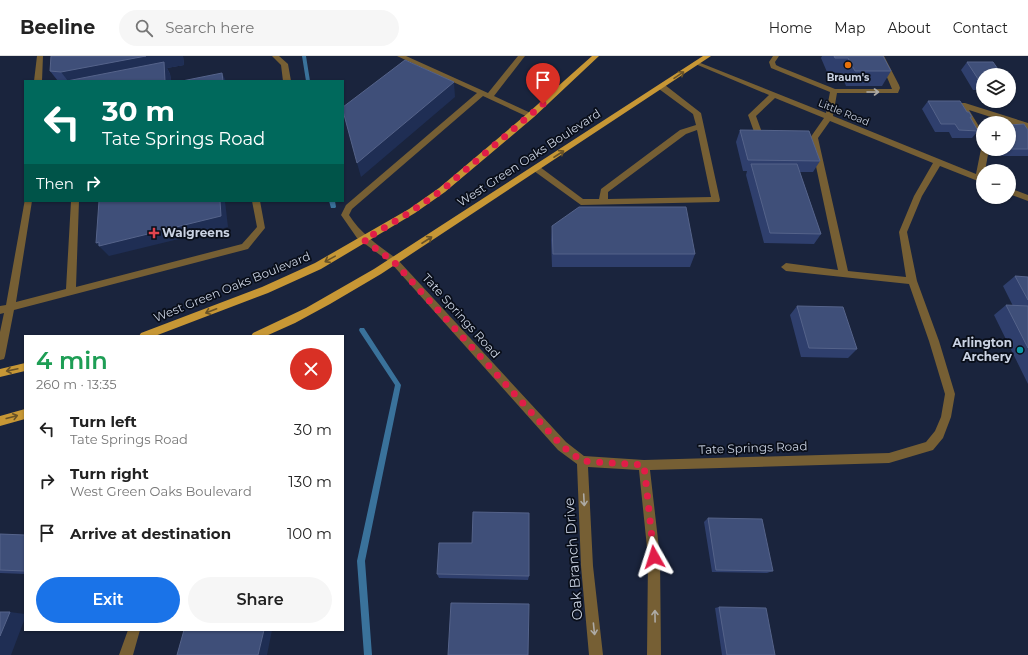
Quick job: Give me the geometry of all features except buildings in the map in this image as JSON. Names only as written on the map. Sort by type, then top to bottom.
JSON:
[{"type":"main road","name":"West Green Oaks Boulevard","points":[[147,335],[265,290],[318,266],[412,211],[442,190],[531,115],[596,56]]},
{"type":"main road","name":"West Green Oaks Boulevard","points":[[258,335],[276,328],[341,293],[394,262],[708,56]]},
{"type":"main road","points":[[0,373],[24,367]]},
{"type":"main road","points":[[0,421],[24,414]]},
{"type":"street","points":[[38,80],[40,56]]},
{"type":"street","points":[[275,56],[284,64],[287,80]]},
{"type":"street","points":[[402,56],[531,115]]},
{"type":"street","points":[[486,95],[522,56]]},
{"type":"street","points":[[776,56],[772,62],[778,69],[834,92],[895,91],[895,84],[880,56]]},
{"type":"street","name":"Little Road","points":[[696,63],[976,177]]},
{"type":"street","points":[[537,169],[580,202],[716,200],[697,113],[662,87]]},
{"type":"street","points":[[834,92],[829,117],[814,138],[844,274]]},
{"type":"street","name":"Tate Springs Road","points":[[486,95],[349,207],[344,216],[348,223],[364,240],[394,262],[562,446],[582,461],[644,465],[889,458],[929,446],[939,434],[946,416],[950,394],[934,341],[912,281],[903,232],[918,196],[938,162]]},
{"type":"street","points":[[760,138],[752,115],[774,95]]},
{"type":"street","points":[[976,128],[962,105],[997,116]]},
{"type":"street","points":[[1016,122],[1028,126]]},
{"type":"street","points":[[603,202],[604,191],[683,132],[700,126]]},
{"type":"street","points":[[1016,194],[1028,198]]},
{"type":"street","points":[[0,356],[28,202]]},
{"type":"street","points":[[71,292],[75,202]]},
{"type":"street","points":[[0,310],[245,246],[261,228],[256,202]]},
{"type":"street","points":[[786,267],[912,281]]},
{"type":"street","name":"Oak Branch Drive","points":[[582,461],[587,566],[596,655]]},
{"type":"street","points":[[644,465],[654,557],[654,655]]},
{"type":"street","points":[[126,655],[134,631]]},
{"type":"waterway","points":[[304,56],[308,80]]},
{"type":"waterway","points":[[332,202],[333,207]]},
{"type":"waterway","points":[[362,330],[398,385],[361,561],[368,655]]},
{"type":"place","name":"Braum's","points":[[848,65]]},
{"type":"place","name":"Walgreens","points":[[154,233]]},
{"type":"place","name":"Arlington Archery","points":[[1020,350]]},
{"type":"route","points":[[543,104],[442,190],[412,211],[364,240],[394,262],[562,446],[582,461],[644,465],[654,557]]}]
